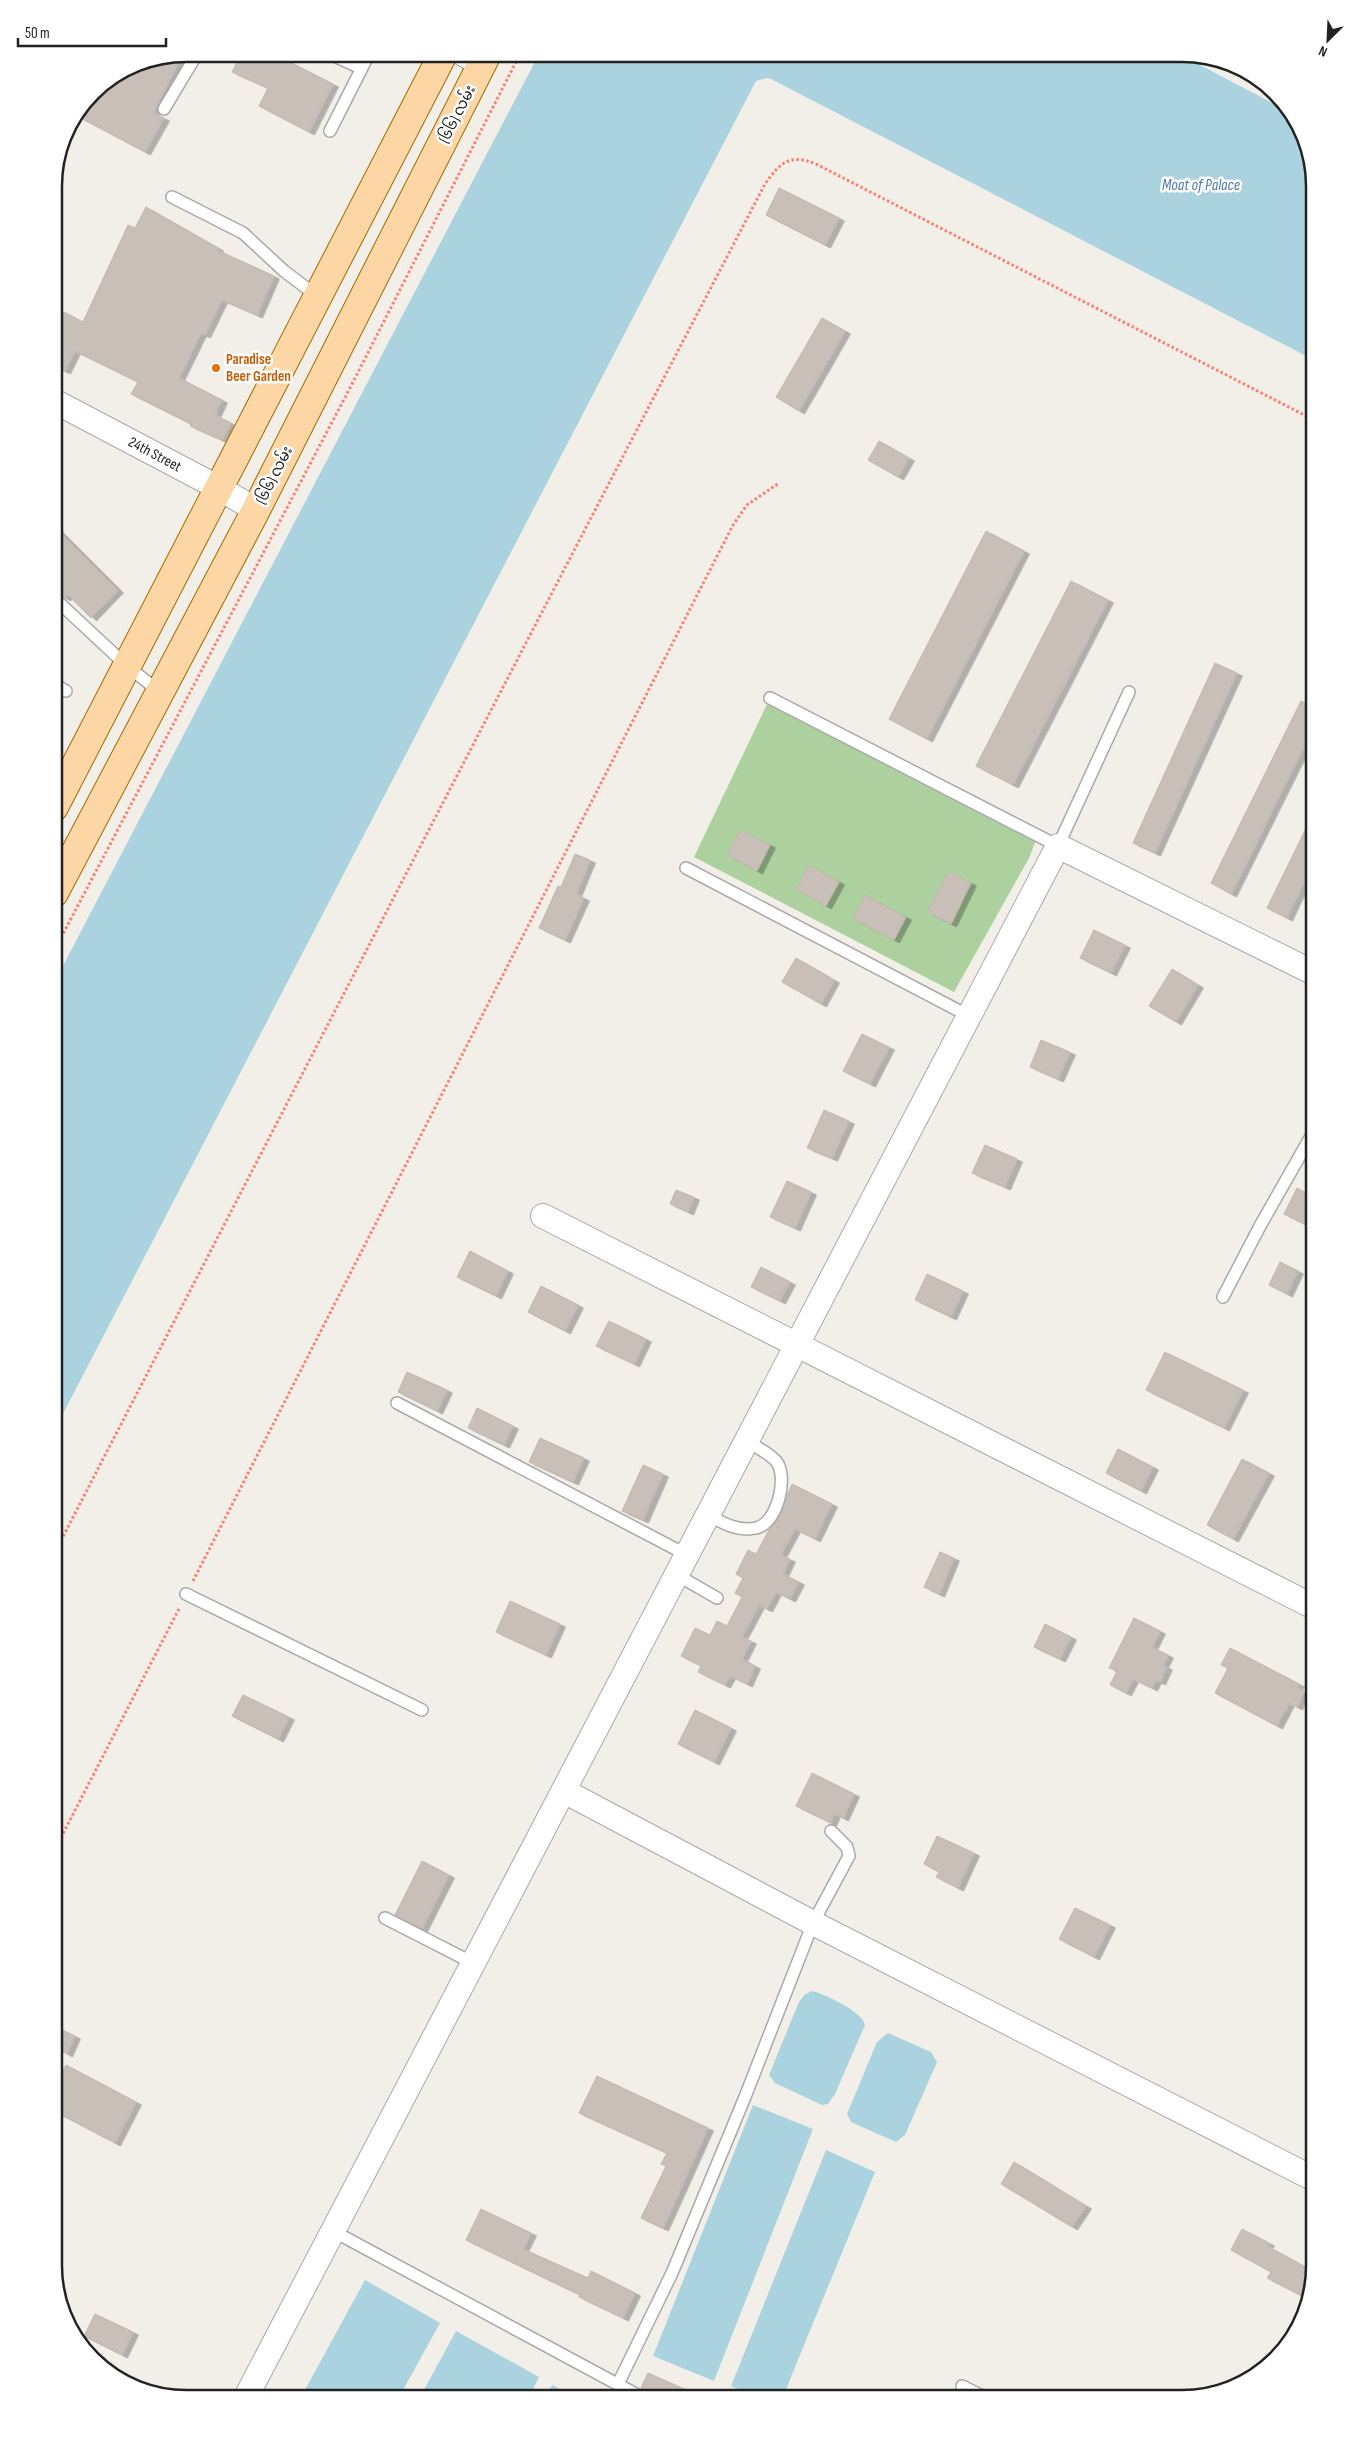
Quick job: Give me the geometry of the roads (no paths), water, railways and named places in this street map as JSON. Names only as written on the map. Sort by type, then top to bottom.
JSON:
[{"type":"main road","points":[[63,790],[438,63]]},
{"type":"main road","name":"(၆၆) လမ်း","points":[[63,877],[256,510],[474,63]]},
{"type":"street","name":"24th Street","points":[[63,406],[256,510]]},
{"type":"street","points":[[250,2390],[1058,846],[1306,970]]},
{"type":"street","points":[[544,1216],[796,1346],[934,1413],[1306,1603]]},
{"type":"street","points":[[564,1791],[813,1923],[1306,2175]]},
{"type":"lane","points":[[164,109],[191,63]]},
{"type":"lane","points":[[350,63],[361,68]]},
{"type":"lane","points":[[330,131],[364,63]]},
{"type":"lane","points":[[172,197],[243,233],[284,271],[318,296]]},
{"type":"lane","points":[[63,606],[126,666],[160,692]]},
{"type":"lane","points":[[770,698],[1058,846],[1129,692]]},
{"type":"lane","points":[[686,868],[969,1016]]},
{"type":"lane","points":[[1223,1297],[1260,1226],[1306,1146]]},
{"type":"lane","points":[[397,1403],[687,1554]]},
{"type":"lane","points":[[708,1516],[743,1529],[758,1528],[766,1523],[772,1513],[778,1501],[782,1473],[776,1460],[747,1441]]},
{"type":"lane","points":[[676,1575],[718,1598]]},
{"type":"lane","points":[[186,1594],[422,1710]]},
{"type":"lane","points":[[618,2384],[676,2263],[745,2097],[813,1923],[848,1856],[847,1847],[831,1832]]},
{"type":"lane","points":[[384,1918],[473,1963]]},
{"type":"lane","points":[[333,2231],[629,2390]]},
{"type":"lane","points":[[962,2386],[970,2390]]},
{"type":"water","name":"Moat of Palace","points":[[534,63],[1189,63],[1198,64],[1273,103],[1280,111],[1296,139],[1303,163],[1306,187],[1306,356],[771,79],[767,78],[756,81],[62,1415],[63,966]]},
{"type":"water","points":[[812,1991],[851,2009],[863,2020],[865,2025],[835,2094],[828,2104],[822,2105],[775,2083],[769,2075],[799,2002],[804,1995]]},
{"type":"water","points":[[888,2033],[931,2052],[937,2062],[905,2135],[896,2142],[851,2122],[847,2114],[877,2042]]},
{"type":"water","points":[[753,2105],[813,2129],[714,2381],[653,2356]]},
{"type":"water","points":[[826,2150],[875,2172],[786,2390],[740,2390],[731,2386]]},
{"type":"water","points":[[365,2280],[440,2323],[403,2390],[305,2390]]},
{"type":"water","points":[[456,2331],[539,2377],[532,2390],[424,2390]]},
{"type":"water","points":[[552,2385],[562,2390],[550,2390]]},
{"type":"place","name":"Paradise Beer Garden","points":[[216,368]]}]
